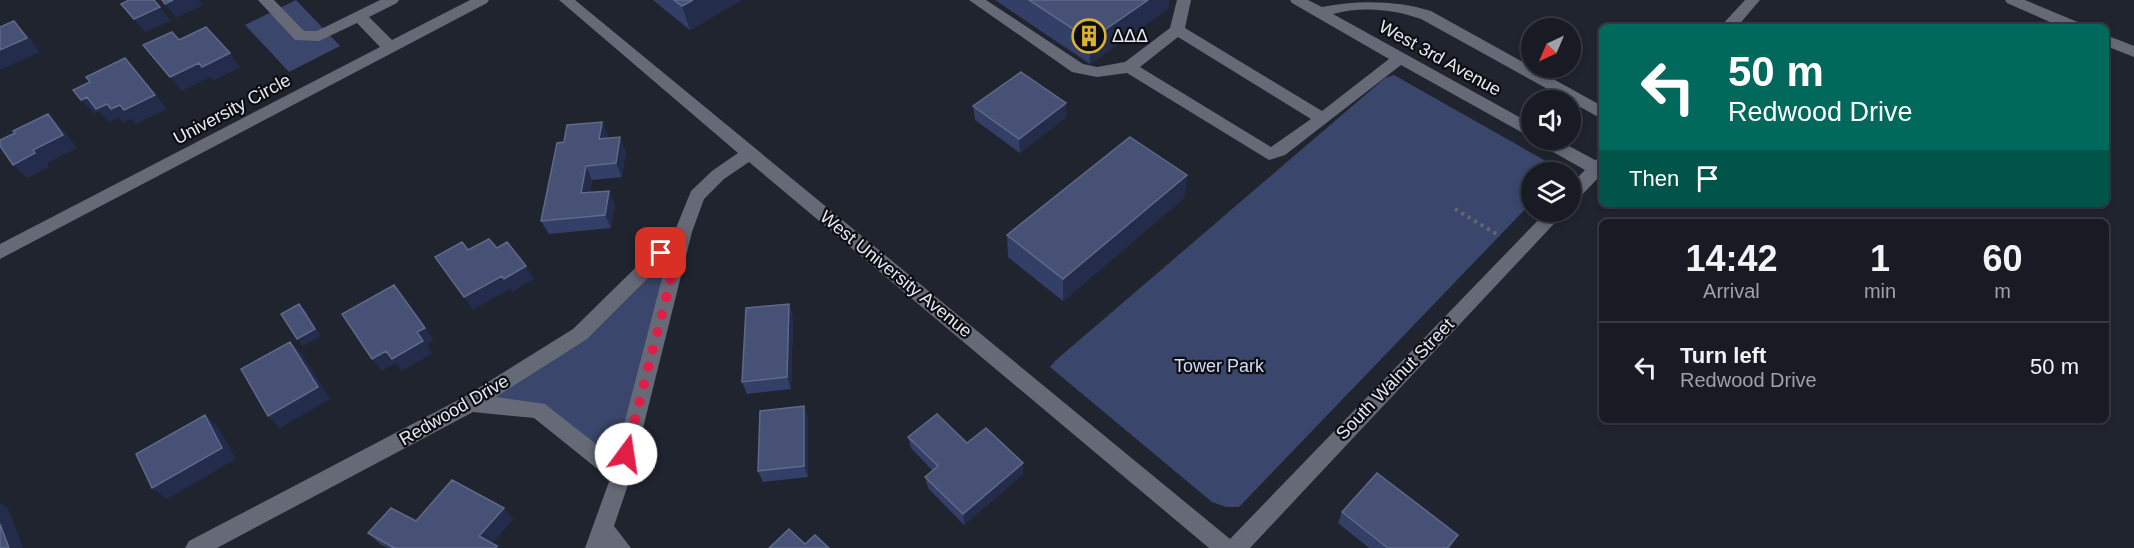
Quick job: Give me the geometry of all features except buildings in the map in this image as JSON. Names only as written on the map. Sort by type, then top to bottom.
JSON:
[{"type":"street","points":[[265,0],[300,36],[319,36],[392,0]]},
{"type":"street","name":"University Circle","points":[[0,252],[482,0]]},
{"type":"street","name":"West University Avenue","points":[[566,0],[749,154],[984,345],[1225,548]]},
{"type":"street","points":[[976,0],[1078,68],[1097,72],[1129,67],[1178,30],[1184,0]]},
{"type":"street","name":"West 3rd Avenue","points":[[1297,0],[1521,126]]},
{"type":"street","points":[[1731,24],[1753,0]]},
{"type":"street","points":[[2012,0],[2069,24]]},
{"type":"street","points":[[1321,14],[1333,8],[1406,7],[1426,15],[1599,110]]},
{"type":"street","points":[[360,17],[391,48]]},
{"type":"street","points":[[1178,30],[1323,119]]},
{"type":"street","points":[[2109,41],[2134,52]]},
{"type":"street","points":[[1129,67],[1269,154],[1279,151],[1323,119],[1400,58]]},
{"type":"street","points":[[1566,150],[1599,166]]},
{"type":"street","points":[[620,548],[600,538],[621,476],[683,232],[697,196],[718,175],[749,154]]},
{"type":"street","points":[[1581,185],[1599,167]]},
{"type":"street","name":"South Walnut Street","points":[[1236,548],[1546,222]]},
{"type":"street","name":"Redwood Drive","points":[[196,548],[471,403],[579,334],[683,232]]},
{"type":"street","points":[[471,403],[538,410],[621,476]]},
{"type":"path","points":[[1455,209],[1520,249]]},
{"type":"green space","points":[[296,0],[340,46],[289,72],[245,25]]},
{"type":"green space","name":"Tower Park","points":[[1394,75],[1546,162],[1521,162],[1521,213],[1239,507],[1226,507],[1212,502],[1050,367],[1385,78]]},
{"type":"green space","points":[[683,232],[621,476],[538,410],[471,403],[580,334]]},
{"type":"place","name":"ΔΔΔ","points":[[1089,36]]},
{"type":"route","points":[[626,454],[683,232],[661,253]]}]
